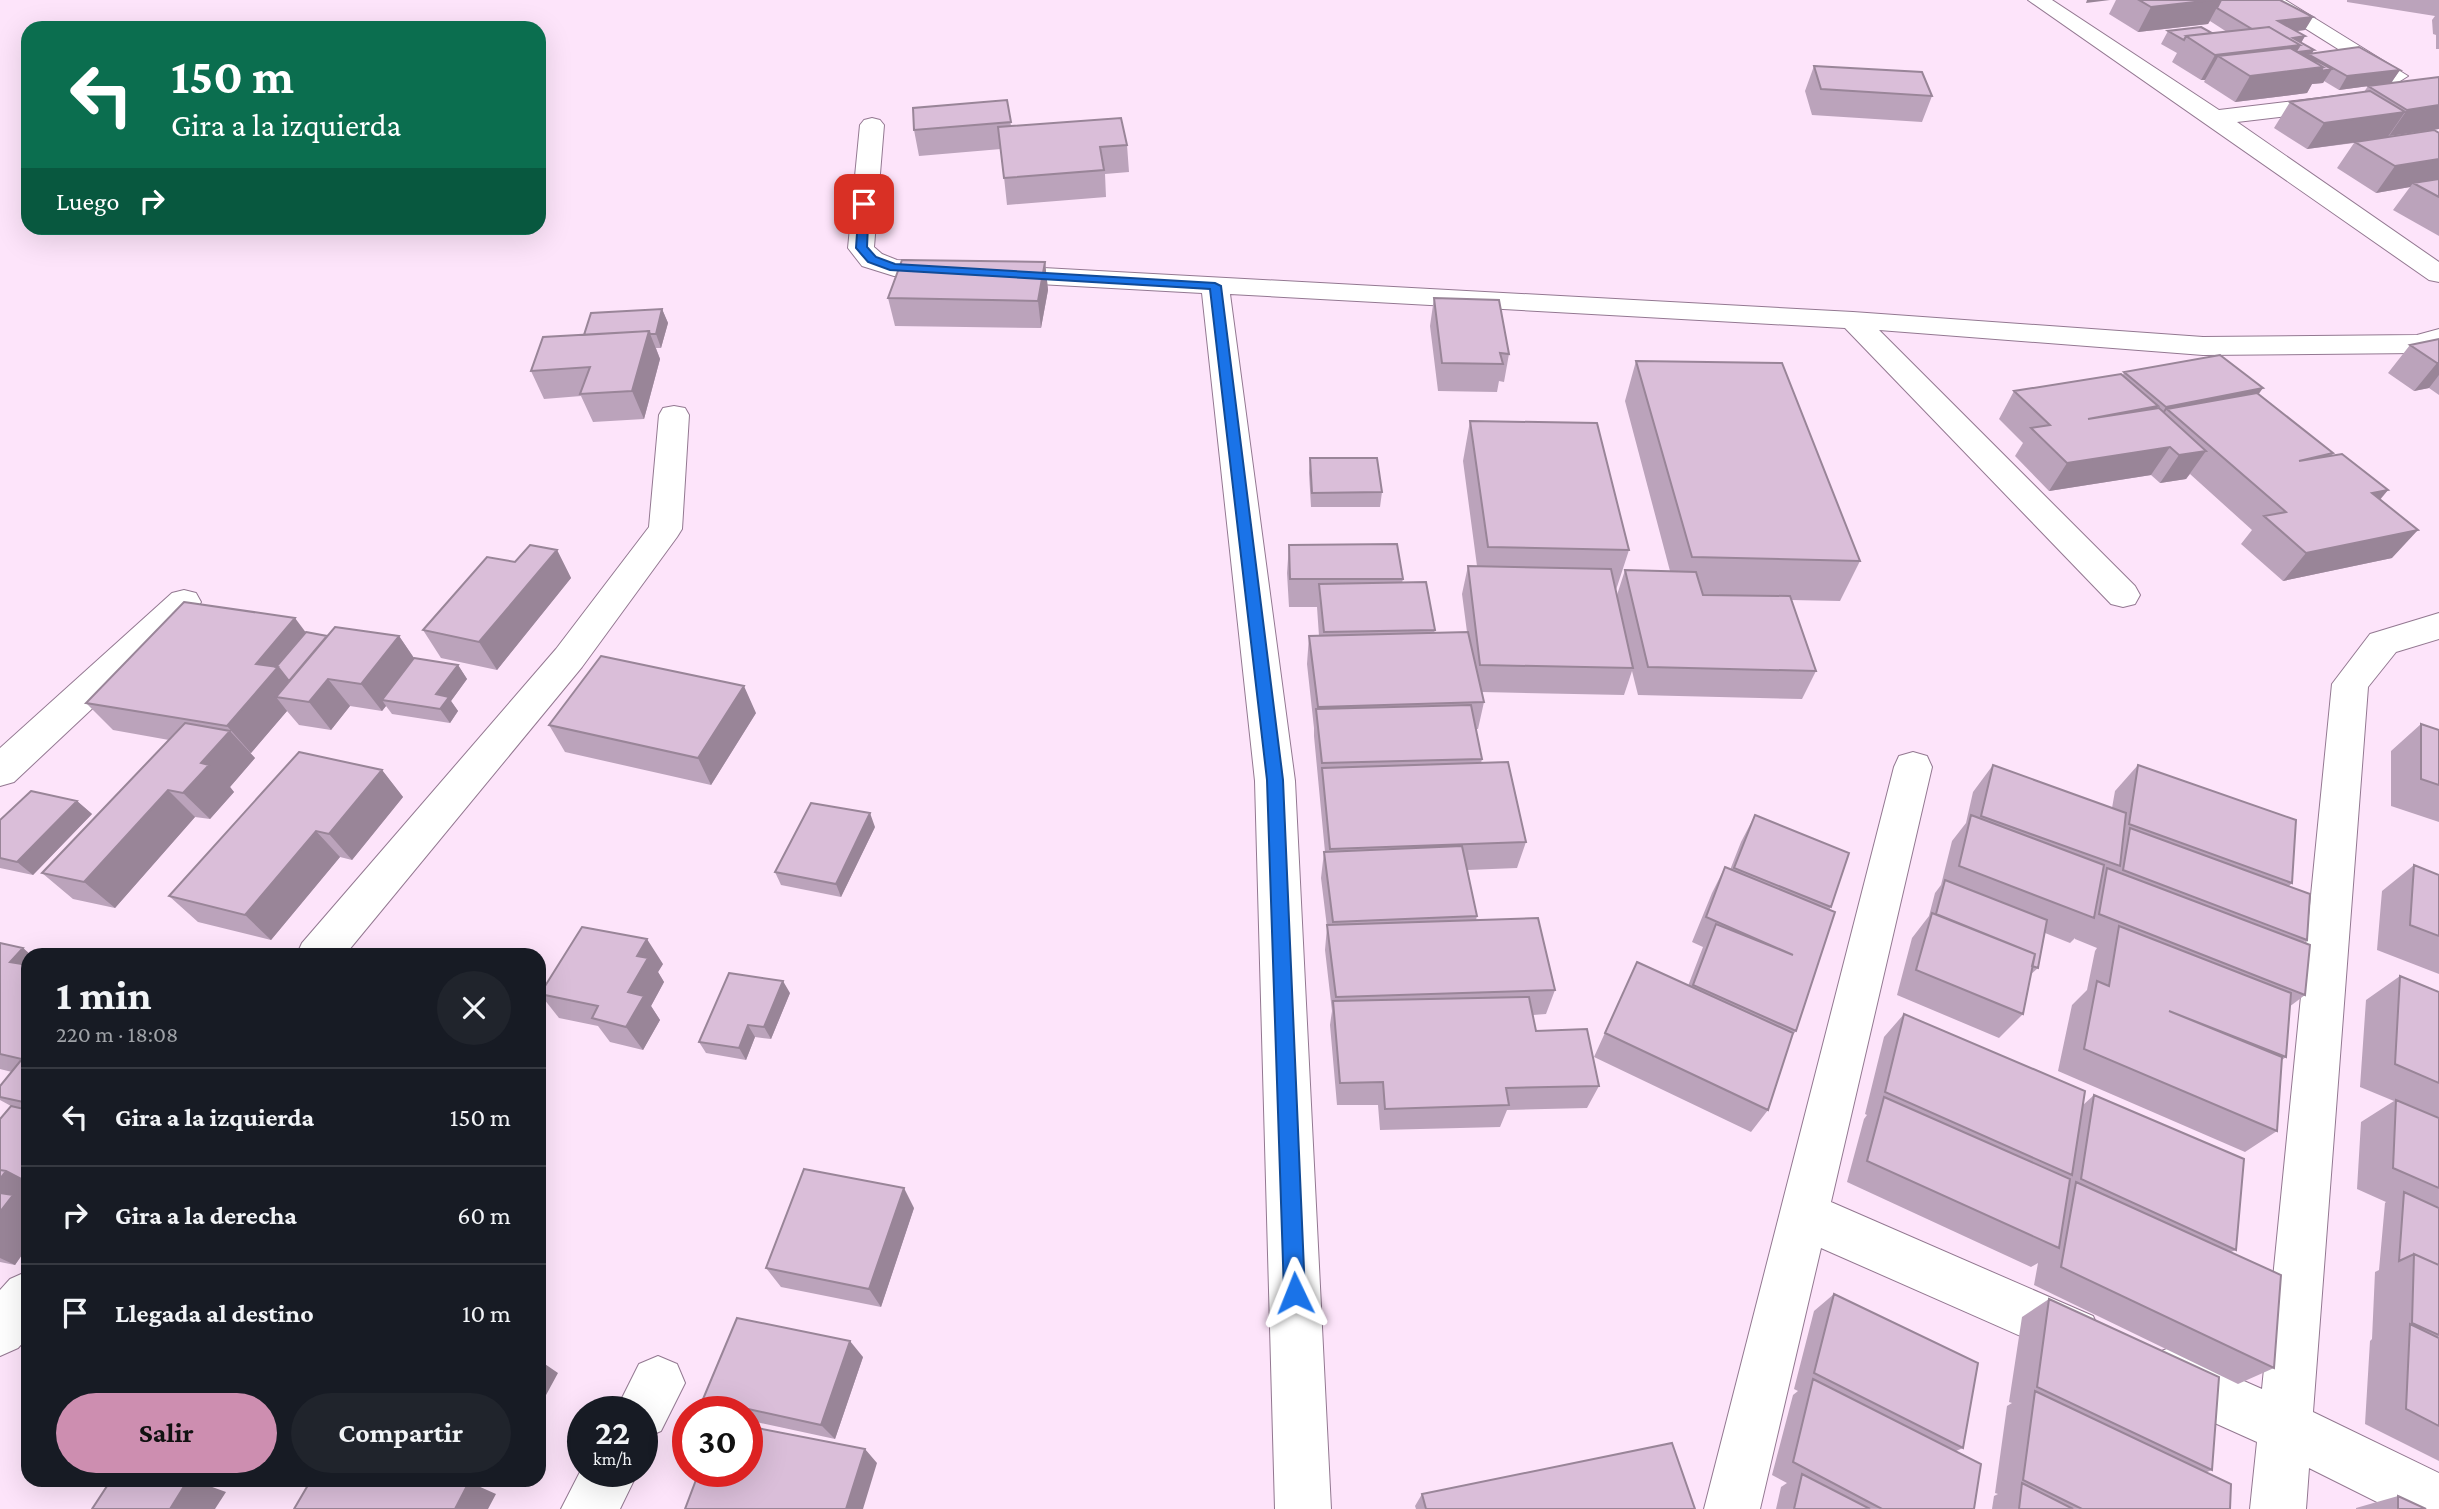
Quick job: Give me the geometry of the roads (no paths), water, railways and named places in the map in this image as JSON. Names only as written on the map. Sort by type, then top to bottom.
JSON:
[{"type":"street","points":[[2038,0],[2216,118],[2439,274]]},
{"type":"street","points":[[2270,0],[2434,95]]},
{"type":"street","points":[[2313,25],[2314,0]]},
{"type":"street","points":[[2216,118],[2434,95]]},
{"type":"street","points":[[872,125],[861,248],[872,260],[894,268],[1853,320],[2203,346],[2419,344],[2439,338]]},
{"type":"street","points":[[1215,286],[1275,780],[1303,1509]]},
{"type":"street","points":[[1853,320],[2123,595]]},
{"type":"street","points":[[324,948],[569,658],[665,529],[674,415]]},
{"type":"street","points":[[0,772],[184,602]]},
{"type":"street","points":[[2278,1509],[2283,1426],[2350,684],[2383,643],[2439,626]]},
{"type":"street","points":[[1732,1509],[1913,767]]},
{"type":"street","points":[[1804,1215],[2283,1426],[2439,1503]]},
{"type":"street","points":[[0,1330],[21,1305]]},
{"type":"street","points":[[589,1509],[601,1487]]}]
